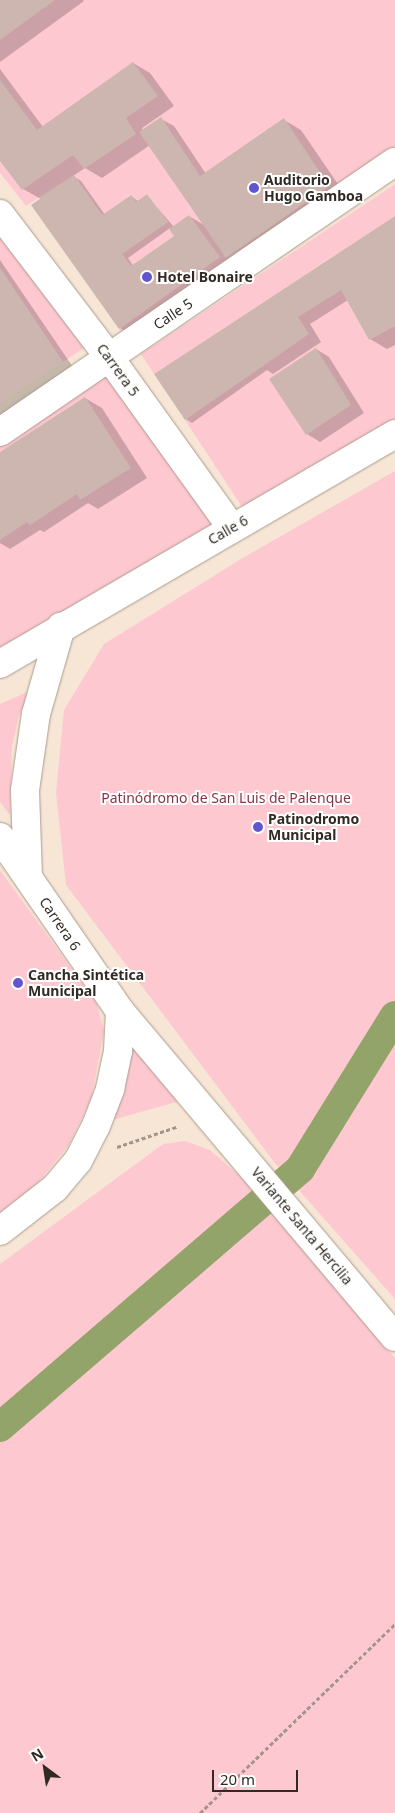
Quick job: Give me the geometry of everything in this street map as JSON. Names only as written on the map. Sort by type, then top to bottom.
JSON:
[{"type":"street","name":"Calle 5","points":[[0,432],[395,162]]},
{"type":"street","name":"Carrera 5","points":[[0,214],[109,357],[232,528]]},
{"type":"street","name":"Calle 6","points":[[0,664],[395,434]]},
{"type":"street","points":[[28,877],[25,790],[36,714],[61,627]]},
{"type":"street","name":"Carrera 6","points":[[0,837],[120,1011]]},
{"type":"street","points":[[0,1231],[55,1188],[78,1161],[96,1126],[110,1089],[118,1051],[120,1011]]},
{"type":"street","name":"Variante Santa Hercilia","points":[[120,1011],[395,1337]]},
{"type":"path","points":[[78,1161],[208,1116]]},
{"type":"path","points":[[200,1813],[395,1624]]},
{"type":"green space","points":[[0,0],[395,0],[395,146],[125,337],[119,329],[219,257],[189,215],[169,229],[174,236],[131,266],[122,254],[168,222],[147,194],[136,202],[130,195],[102,215],[74,175],[26,206],[0,173]]},
{"type":"green space","points":[[395,184],[395,216],[154,374],[141,354]]},
{"type":"green space","points":[[0,226],[90,344],[63,362],[0,268]]},
{"type":"green space","points":[[341,290],[369,340],[395,326],[395,428],[248,516],[185,420],[223,392],[298,317]]},
{"type":"green space","points":[[106,369],[219,523],[0,652],[0,441]]},
{"type":"green space","name":"Patinódromo de San Luis de Palenque","points":[[395,471],[395,1299],[274,1162],[66,885],[56,793],[64,710],[104,644],[246,556]]},
{"type":"green space","points":[[34,689],[19,715],[12,747],[10,815],[0,802],[0,704]]},
{"type":"green space","points":[[0,870],[97,1004],[104,1031],[91,1100],[68,1146],[37,1184],[0,1213]]},
{"type":"green space","points":[[131,1040],[180,1101],[112,1120]]},
{"type":"green space","points":[[185,1141],[210,1150],[241,1177],[395,1358],[395,1813],[0,1813],[0,1264],[163,1144]]},
{"type":"building","points":[[0,0],[55,0],[0,40]]},
{"type":"building","points":[[133,62],[158,96],[126,118],[136,134],[84,169],[73,155],[22,190],[0,161],[0,80],[37,130]]},
{"type":"building","name":"Auditorio Hugo Gamboa","points":[[161,117],[200,176],[284,118],[329,186],[226,258],[139,132]]},
{"type":"building","points":[[74,175],[102,215],[131,195],[136,202],[147,194],[168,222],[122,254],[131,266],[174,236],[169,229],[189,215],[220,257],[119,329],[31,205]]},
{"type":"building","points":[[395,216],[395,326],[369,340],[341,290],[298,317],[309,334],[185,420],[154,374]]},
{"type":"building","points":[[0,268],[63,362],[0,403]]},
{"type":"building","points":[[316,348],[351,405],[306,435],[269,379]]},
{"type":"building","points":[[85,397],[131,468],[80,500],[77,494],[30,525],[27,522],[0,540],[0,452]]},
{"type":"waterway","points":[[0,1427],[300,1169],[395,1016]]},
{"type":"place","name":"Auditorio Hugo Gamboa","points":[[254,188]]},
{"type":"place","name":"Hotel Bonaire","points":[[147,277]]},
{"type":"place","name":"Patinodromo Municipal","points":[[258,827]]},
{"type":"place","name":"Cancha Sintética Municipal","points":[[18,983]]}]
